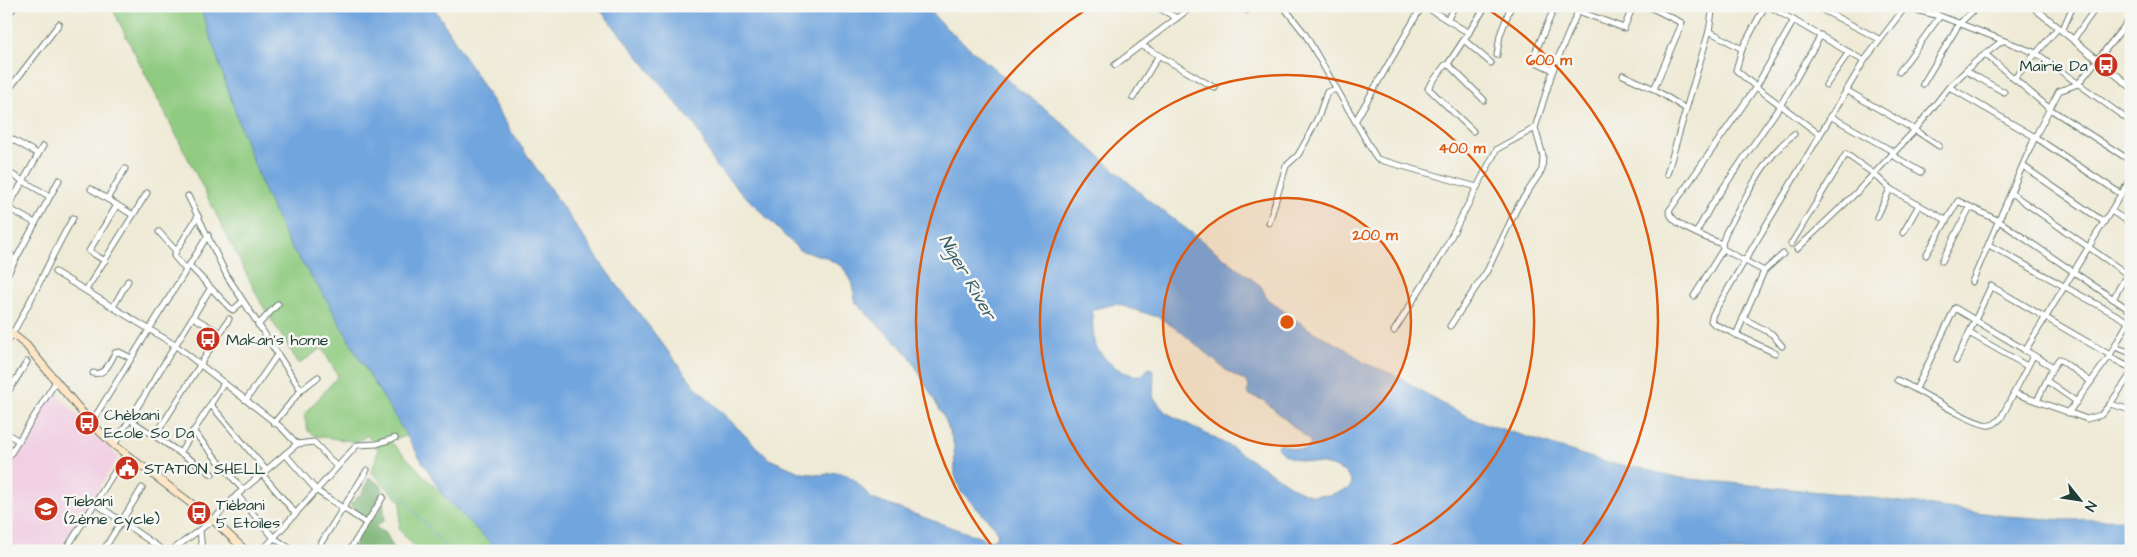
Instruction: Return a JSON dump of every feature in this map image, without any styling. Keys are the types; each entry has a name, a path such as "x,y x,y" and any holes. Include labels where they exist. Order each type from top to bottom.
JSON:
{"main road":[{"path":"10,331 26,345 55,383 114,445 213,520 246,551"}],"street":[{"path":"6,17 15,6"},
{"path":"1155,6 1177,18"},
{"path":"1115,64 1195,6"},
{"path":"1241,6 1247,10"},
{"path":"1283,6 1305,34 1377,159 1477,187"},
{"path":"1356,120 1423,6 1469,32"},
{"path":"1448,20 1455,6"},
{"path":"1473,131 1428,88 1445,65 1448,64 1486,6"},
{"path":"1497,55 1500,35 1511,6"},
{"path":"1553,70 1532,60 1555,6"},
{"path":"1450,326 1487,271 1518,206 1542,170 1543,156 1535,128 1553,70 1579,8 1624,28 1634,6"},
{"path":"1648,6 1682,23 1654,89"},
{"path":"1667,174 1709,31 1713,6"},
{"path":"1819,134 1780,106 1736,70 1742,49 1767,6 1864,61"},
{"path":"1816,6 1880,39"},
{"path":"1899,6 1938,16 2036,54 2131,122"},
{"path":"1899,72 1938,16 1938,6"},
{"path":"1923,84 1959,24 1977,6"},
{"path":"2014,79 2060,30 2073,6"},
{"path":"2073,40 2097,6"},
{"path":"2127,6 2131,9"},
{"path":"1775,354 1717,326 1711,321 1819,134 1864,61 1906,7"},
{"path":"2035,7 2060,30 2129,84"},
{"path":"1972,282 2035,137 2060,91 2078,84 2131,18"},
{"path":"1764,271 1696,233 1670,216 1669,211 1756,87 1794,20"},
{"path":"6,93 59,24"},
{"path":"1709,31 1742,49"},
{"path":"1696,233 1712,204 1780,106 1821,35"},
{"path":"1464,40 1491,63"},
{"path":"1796,249 1846,204 1915,130 1949,87 2002,41"},
{"path":"1141,45 1214,88"},
{"path":"1826,85 1849,52"},
{"path":"1985,54 2050,109 2131,161"},
{"path":"1133,98 1160,56"},
{"path":"1448,64 1484,100"},
{"path":"1966,71 2004,92"},
{"path":"1623,75 1654,89 1686,109"},
{"path":"1949,87 2035,137 2121,194"},
{"path":"1269,223 1286,166 1298,155 1306,141 1319,116 1327,92 1337,89"},
{"path":"1846,90 1939,146"},
{"path":"1830,116 1893,153 1921,172"},
{"path":"1394,331 1441,256 1497,149 1535,128"},
{"path":"1694,296 1723,247 1726,232 1766,162 1794,134"},
{"path":"8,137 38,154"},
{"path":"35,223 7,209 43,146"},
{"path":"1791,244 1843,156 1846,154 1874,174 1890,189 1946,220"},
{"path":"2023,166 2104,222"},
{"path":"106,199 125,169"},
{"path":"6,171 49,196"},
{"path":"2025,351 2131,178"},
{"path":"6,278 58,180"},
{"path":"91,189 133,215"},
{"path":"1877,217 1890,189"},
{"path":"86,290 147,193"},
{"path":"2011,193 2127,274"},
{"path":"188,196 227,276 301,390"},
{"path":"1926,255 1958,201 1999,221 2131,311"},
{"path":"105,261 89,251 117,205"},
{"path":"1903,233 1919,205"},
{"path":"1942,261 1970,207"},
{"path":"2111,211 2131,223"},
{"path":"198,216 174,256 233,310 243,301"},
{"path":"6,344 10,331 73,218"},
{"path":"159,232 176,251"},
{"path":"91,423 208,235"},
{"path":"6,245 14,261"},
{"path":"1988,245 2130,321 2110,356 2068,414"},
{"path":"1736,334 1764,271 1783,254"},
{"path":"2113,299 2131,266"},
{"path":"55,272 175,345 246,400 297,444"},
{"path":"113,306 128,281"},
{"path":"1956,361 1990,286 2131,368"},
{"path":"114,445 210,289"},
{"path":"258,325 278,304"},
{"path":"1916,389 1955,308 2053,367"},
{"path":"193,317 220,333"},
{"path":"155,436 229,318"},
{"path":"1743,318 1772,334 1782,346"},
{"path":"1969,333 2027,366"},
{"path":"2114,347 2131,353"},
{"path":"93,373 103,372 115,353 119,352 131,358"},
{"path":"246,400 277,355"},
{"path":"1897,380 1964,415 1988,425 2000,418 2032,356"},
{"path":"2037,401 2053,367 2059,359 2091,382"},
{"path":"6,395 27,362"},
{"path":"2014,393 2068,414 2087,419 2100,415 2131,374"},
{"path":"274,423 301,390 318,377"},
{"path":"2047,381 2077,402"},
{"path":"6,461 55,383"},
{"path":"180,453 224,383"},
{"path":"2110,404 2131,410"},
{"path":"210,405 266,470"},
{"path":"130,419 212,474"},
{"path":"194,432 243,490"},
{"path":"6,433 19,441"},
{"path":"262,551 357,445 377,444 395,438"},
{"path":"171,551 213,520 237,495 297,444 314,442 337,467"},
{"path":"285,454 317,491 366,523"},
{"path":"65,551 125,455"},
{"path":"316,551 367,470"},
{"path":"262,474 296,514"},
{"path":"103,551 142,488"},
{"path":"237,495 274,538 294,551"},
{"path":"349,551 383,497"},
{"path":"95,503 164,551"},
{"path":"200,530 202,551"}],"shaded area":[{"name":"Tiebani (2ème cycle)","path":"53,390 118,457 60,551 8,551 6,549 6,469"}],"green space":[{"path":"111,6 200,6 289,244 325,297 408,436 389,440 498,551 418,551 399,529 401,502 372,473 378,449 367,435 358,442 316,436 308,431 304,415 338,376 322,348 299,364 261,303"},
{"path":"369,477 382,486 385,520 375,527 386,533 395,551 352,550 364,520 350,504 362,493"}],"water":[{"name":"Niger River","path":"200,6 433,6 514,136 608,273 694,385 769,459 802,473 823,475 836,472 847,475 856,481 872,499 990,541 998,536 995,527 961,492 955,475 954,445 946,421 909,355 856,303 852,284 843,267 825,257 799,250 716,167 696,127 597,6 925,6 946,28 1017,88 1052,114 1147,199 1261,286 1267,299 1310,330 1348,350 1364,363 1395,375 1448,407 1480,422 1608,463 1642,468 1671,477 1850,495 2006,516 2065,520 2131,519 2131,551 498,551 444,497 359,358 325,297 289,244 265,193 242,132","holes":["1116,304 1158,317 1180,331 1227,371 1247,382 1249,387 1247,394 1263,400 1308,439 1311,444 1306,450 1294,449 1279,444 1277,447 1283,454 1339,469 1347,475 1352,484 1348,489 1329,495 1313,496 1299,491 1231,447 1165,412 1153,397 1154,373 1152,369 1149,368 1142,375 1128,374 1121,371 1108,362 1095,344 1093,309"]}],"waterway":[{"path":"383,474 448,551"}],"place":[{"name":"Mairie Da","path":"2106,65"},
{"name":"Makan's home","path":"208,339"},
{"name":"Chèbani Ecole So Da","path":"87,423"},
{"name":"STATION SHELL","path":"127,468"},
{"name":"Tiebani (2ème cycle)","path":"46,509"},
{"name":"Tièbani 5 Etoiles","path":"199,513"}]}
